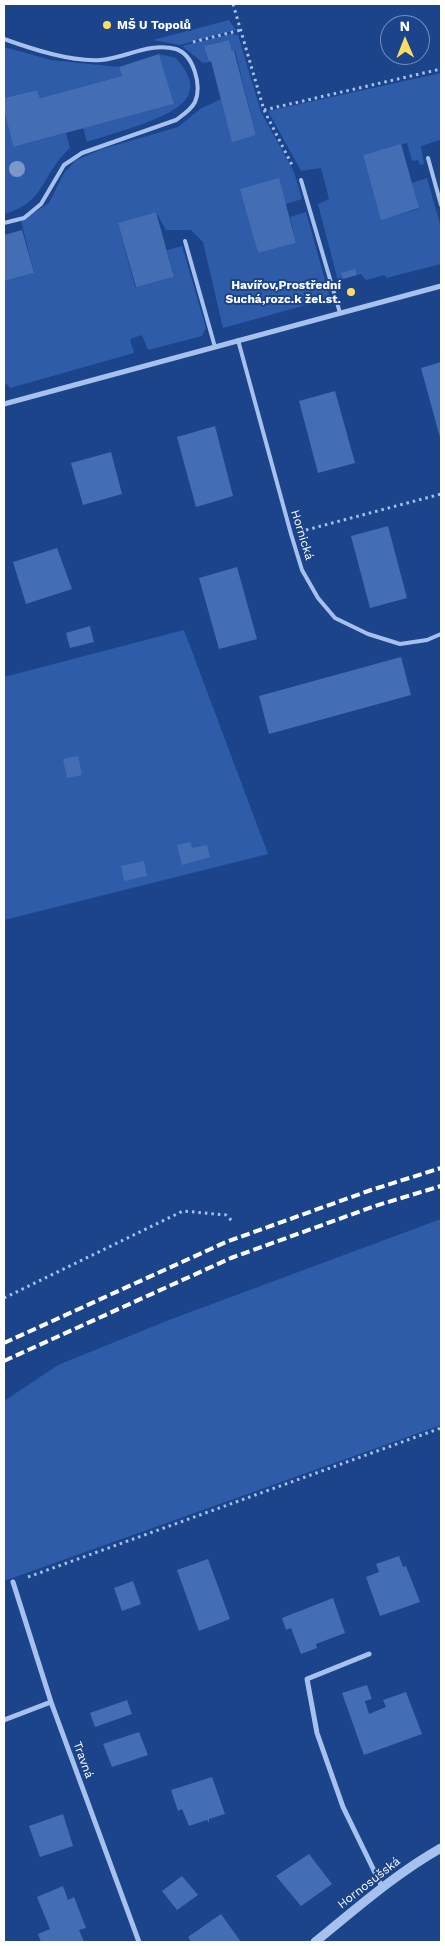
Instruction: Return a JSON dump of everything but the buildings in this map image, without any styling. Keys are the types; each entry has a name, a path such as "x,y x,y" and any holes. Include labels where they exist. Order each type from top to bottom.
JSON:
{"street":[{"path":"4,404 441,286"},
{"name":"Travná","path":"13,1582 51,1702 139,1942"},
{"path":"369,1654 307,1679 318,1732 343,1807 382,1887"},
{"path":"4,1720 51,1702"},
{"name":"Hornosušská","path":"315,1942 382,1887 413,1864 441,1848"}],"lane":[{"path":"4,40 46,54 100,60 152,47 178,50 196,73 195,102 187,112 176,120 82,153 64,165 40,204 24,218 4,223"},
{"path":"428,158 441,205"},
{"path":"301,180 340,313"},
{"path":"185,241 215,347"},
{"name":"Hornická","path":"238,340 302,570 318,598 335,618 368,634 400,644 428,640 441,634"}],"path":[{"path":"233,4 264,110 301,180"},
{"path":"178,50 183,44 241,30"},
{"path":"264,110 441,68"},
{"path":"291,534 441,494"},
{"path":"4,1298 183,1210 226,1215 233,1222"},
{"path":"13,1582 441,1428"}],"shaded area":[{"path":"229,20 236,30 180,45 153,40"},
{"path":"231,34 238,35 261,112 294,172 302,199 286,204 241,189 258,253 296,243 290,217 306,212 329,294 328,299 223,328 203,242 191,230 166,230 156,212 118,223 135,287 174,277 167,250 182,246 206,328 202,336 148,350 142,335 130,339 134,353 10,388 7,384 4,385 4,281 34,273 21,221 49,203 64,173 76,160 102,149 178,127 200,109 221,99 232,141 256,135 235,51 232,51 229,40 204,46 209,62 203,63 182,46"},
{"path":"4,47 51,60 119,67 122,76 40,98 37,90 4,98"},
{"path":"159,54 176,58 183,67 190,81 188,96 171,112 126,130 87,142 83,128 174,104"},
{"path":"441,73 441,142 440,140 421,146 424,164 420,165 418,160 412,161 407,143 363,155 381,219 419,209 412,183 427,178 441,228 441,264 386,278 385,275 366,280 361,274 357,275 355,270 342,273 343,279 338,281 318,204 329,199 321,168 301,171 268,111"},
{"path":"4,109 13,147 66,133 70,148 53,168 36,195 28,203 4,214"},
{"path":"184,630 268,854 4,920 4,677"},
{"path":"441,1219 441,1425 4,1581 4,1401 58,1365 169,1320"}],"railway":[{"path":"4,1343 226,1242 371,1190 441,1168"},
{"path":"4,1361 231,1258 375,1206 441,1186"}],"place":[{"name":"MŠ U Topolů","path":"107,25"},
{"name":"Havířov,Prostřední Suchá,rozc.k žel.st.","path":"351,292"}]}
